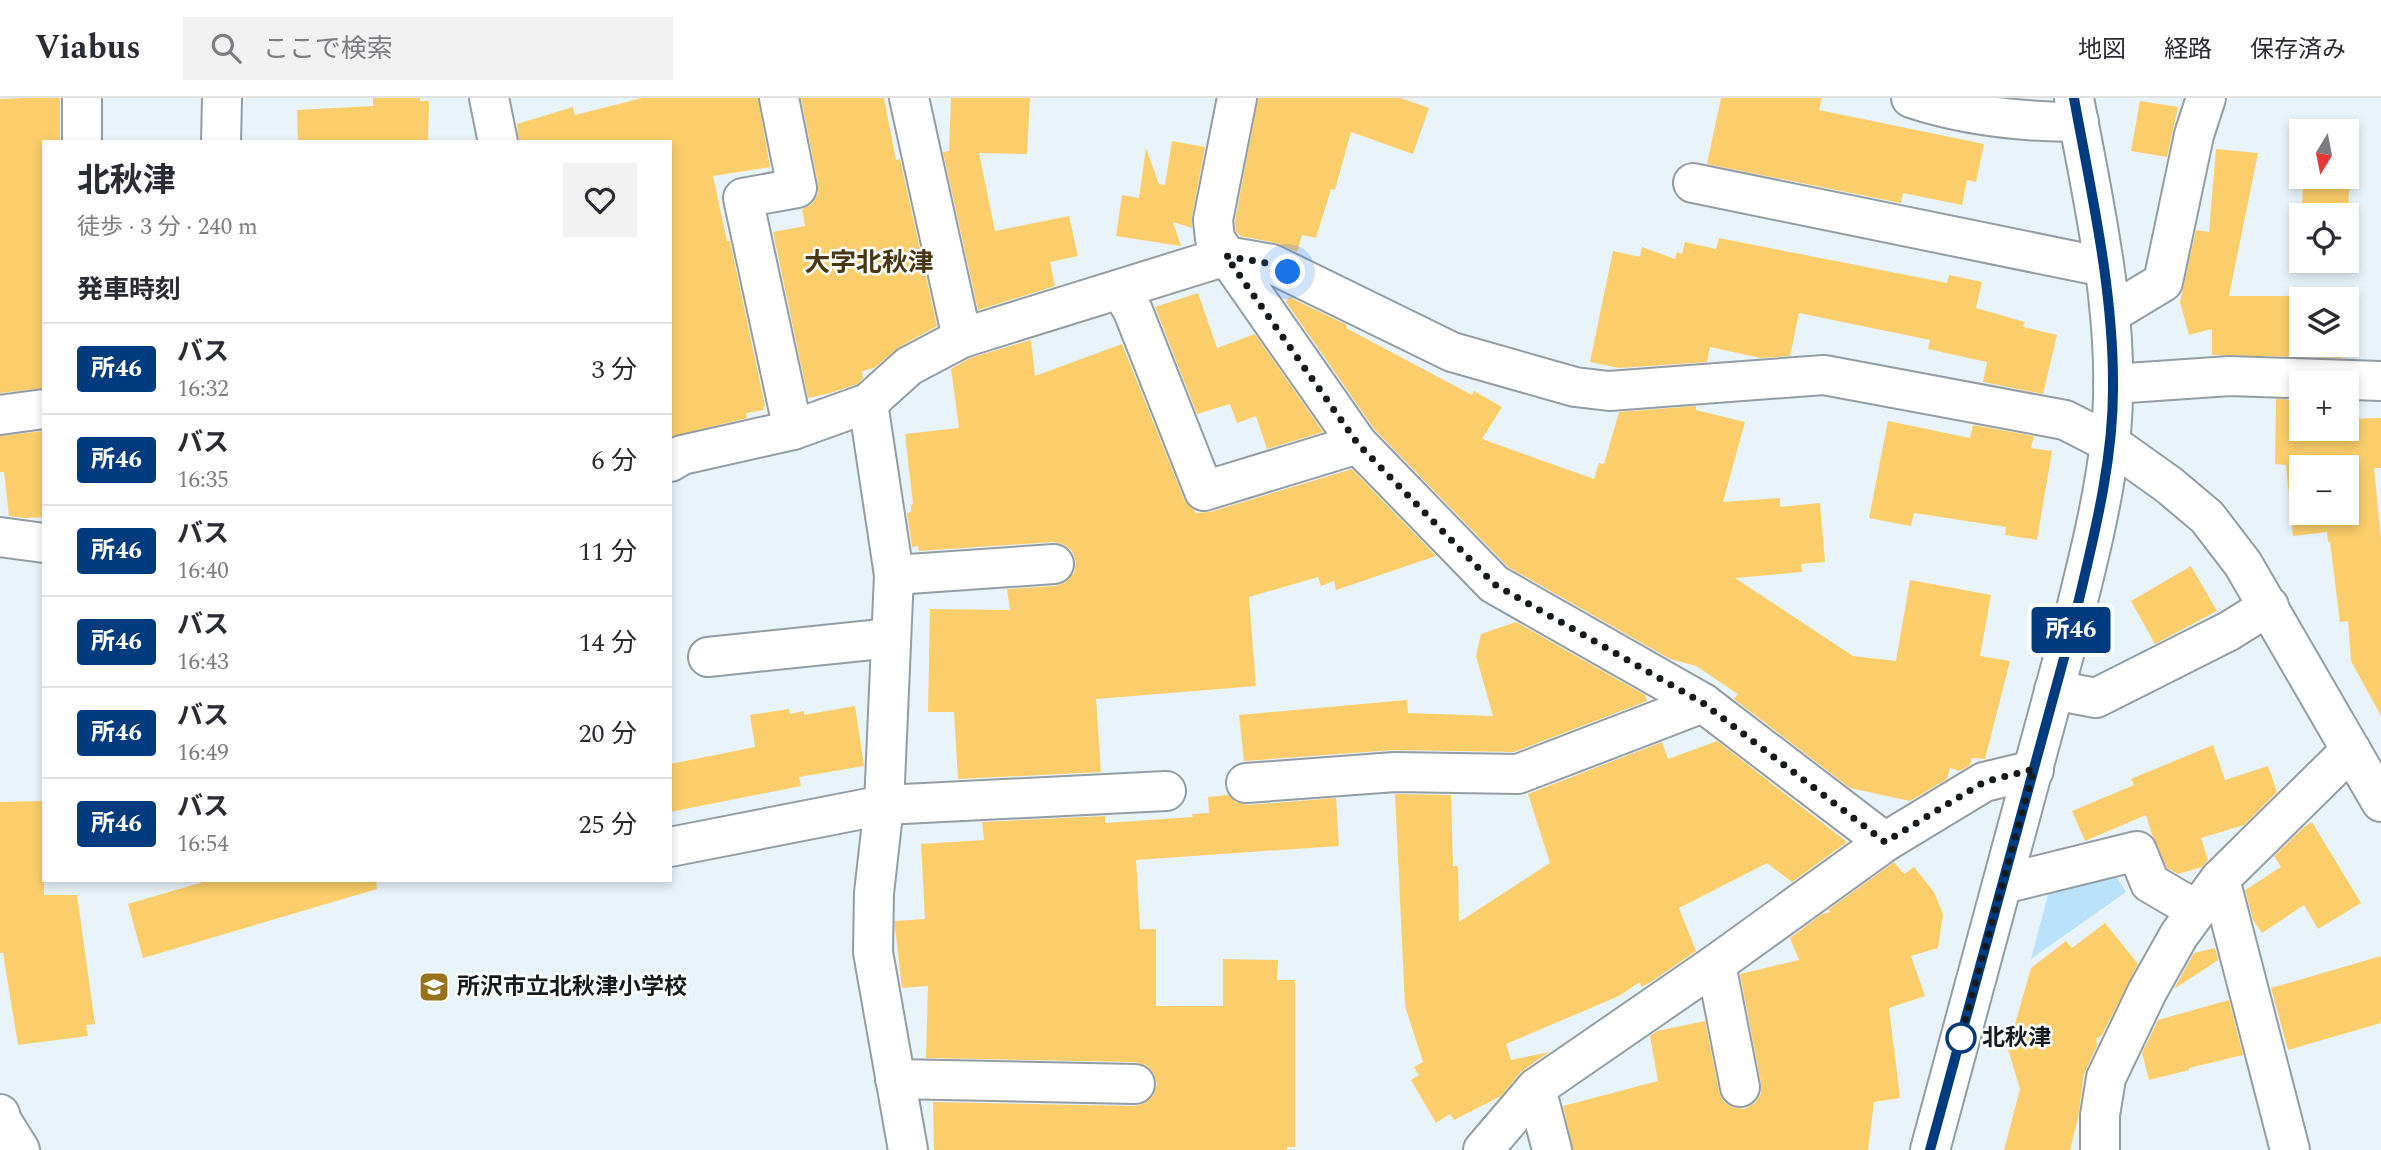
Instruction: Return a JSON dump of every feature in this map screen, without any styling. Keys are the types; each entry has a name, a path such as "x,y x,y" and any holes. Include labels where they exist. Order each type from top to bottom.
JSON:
{"street":[{"path":"82,98 82,140"},
{"path":"221,140 222,98"},
{"path":"489,98 498,140"},
{"path":"779,98 797,188 743,198 793,430"},
{"path":"909,98 962,338"},
{"path":"1237,98 1213,220 1215,239 1358,444 1494,584 1703,703 1885,842"},
{"path":"1911,98 1949,110 2034,122 2077,110 2104,267 2110,314 2113,384 2110,443 2089,556 1930,1150"},
{"path":"2110,314 2163,282 2194,135 2206,98"},
{"path":"1693,183 2104,267"},
{"path":"672,460 682,455 793,430 868,403 909,366 962,338 1226,256 1272,264 1452,352 1574,387 1609,391 1824,375 2065,421 2110,443 2169,485 2207,517 2243,564 2269,606 2381,802"},
{"path":"1121,290 1133,311 1203,491 1358,444"},
{"path":"2113,384 2230,376 2381,381"},
{"path":"868,403 894,575 884,805 874,893 873,953 908,1150"},
{"path":"0,415 42,409"},
{"path":"0,537 42,543"},
{"path":"894,575 1054,564"},
{"path":"2054,690 2096,698 2229,631 2269,606"},
{"path":"708,657 891,638"},
{"path":"1246,783 1395,772 1518,774 1703,703"},
{"path":"2100,1150 2100,1115 2106,1078 2147,992 2179,935 2220,879 2351,750"},
{"path":"1483,1150 1536,1088 1716,964 1885,842 1984,782 2034,769"},
{"path":"672,847 884,805 1166,791"},
{"path":"2003,884 2137,851 2150,883 2196,910"},
{"path":"2220,879 2290,1150"},
{"path":"1716,964 1740,1087"},
{"path":"895,1079 1135,1084"},
{"path":"1536,1088 1552,1150"},
{"path":"0,1114 20,1150"}],"shaded area":[{"path":"2112,870 2126,892 2031,959 2050,887"}],"building":[{"path":"60,98 60,140 42,140 42,388 0,393 0,99"},
{"path":"373,98 420,98 420,101 429,101 428,140 298,140 297,110 373,106"},
{"path":"642,98 758,98 770,167 713,176 727,241 730,241 764,410 746,413 747,418 672,437 672,140 519,140 517,124 573,107 575,115"},
{"path":"801,98 884,98 896,160 900,159 937,326 899,347 874,368 862,371 863,378 857,384 808,398 773,232 805,226 802,209 812,204 818,194"},
{"path":"951,98 1030,98 1027,154 979,153 995,231 1069,216 1078,256 1050,262 1055,286 978,310 943,152 949,151"},
{"path":"1258,98 1401,98 1429,108 1413,154 1351,132 1335,190 1331,189 1316,238 1302,235 1297,252 1276,243 1240,236 1236,231 1235,221"},
{"path":"1721,98 1822,98 1819,110 1984,144 1976,182 1967,180 1962,205 1903,193 1901,203 1707,164"},
{"path":"2140,101 2178,107 2167,157 2131,151"},
{"path":"1172,141 1205,147 1192,228 1173,222 1181,246 1116,236 1122,195 1139,198 1146,148 1159,184 1165,185"},
{"path":"2216,149 2258,153 2229,296 2289,296 2289,357 2212,355 2212,329 2189,335 2180,302 2196,230 2209,232"},
{"path":"2303,189 2349,189 2348,203 2302,203"},
{"path":"1719,238 1947,283 1949,275 1982,282 1976,308 2025,322 2023,327 2057,335 2043,394 1983,382 1987,362 1928,349 1930,340 1799,313 1790,356 1761,358 1710,347 1707,362 1619,368 1590,362 1613,251 1640,257 1642,247 1675,259 1677,252 1682,254 1685,242 1716,249"},
{"path":"1198,293 1217,348 1255,334 1323,432 1267,449 1256,416 1237,423 1230,404 1197,414 1155,307"},
{"path":"1289,297 1347,325 1346,328 1472,395 1474,391 1502,407 1482,439 1594,479 1599,463 1604,464 1619,412 1696,406 1696,410 1745,422 1723,502 1780,498 1780,507 1820,503 1825,562 1801,564 1802,572 1735,578 1853,656 1896,661 1910,580 1991,595 1980,656 2010,661 1985,759 1972,758 1970,765 1960,771 1950,768 1947,779 1910,801 1850,788 1734,699 1738,694 1696,666 1670,659 1508,567 1375,430 1286,302"},
{"path":"1031,340 1035,376 1122,344 1184,499 1196,513 1210,512 1352,469 1436,556 1336,590 1334,581 1321,586 1318,577 1249,597 1256,686 1096,699 1101,772 958,779 954,712 928,712 930,609 1010,610 1007,589 1055,586 1066,582 1074,573 1076,562 1072,551 1063,544 1053,542 919,551 918,546 912,547 907,513 911,512 913,504 905,434 959,428 951,369 970,358"},
{"path":"2276,399 2289,400 2289,441 2359,441 2359,419 2381,418 2381,468 2374,468 2381,539 2381,716 2351,661 2348,621 2340,622 2327,532 2293,536 2292,525 2359,525 2359,455 2289,455 2289,495 2286,465 2275,464"},
{"path":"1888,421 1970,438 1973,425 2034,436 2031,448 2052,451 2037,540 2005,535 2006,527 1914,513 1911,526 1869,518"},
{"path":"42,431 42,517 9,516 4,472 0,472 0,436"},
{"path":"2191,566 2217,611 2155,644 2131,601"},
{"path":"1516,622 1645,695 1647,701 1514,752 1394,750 1244,761 1239,715 1407,700 1408,713 1493,716 1476,656 1481,634"},
{"path":"855,706 864,766 799,777 801,786 672,812 672,764 755,747 750,715 789,709 790,714 804,711 804,715"},
{"path":"1717,741 1847,842 1792,882 1767,863 1679,908 1696,951 1641,987 1640,982 1619,996 1506,1044 1511,1060 1549,1052 1521,1072 1501,1096 1454,1120 1450,1114 1436,1123 1411,1080 1419,1075 1414,1067 1423,1062 1405,1006 1395,794 1451,795 1453,866 1458,866 1459,922 1550,863 1528,794 1662,742 1668,759"},
{"path":"2213,745 2225,780 2268,766 2277,792 2244,825 2201,838 2208,860 2202,867 2178,874 2167,868 2146,815 2085,841 2072,811 2134,785 2131,779"},
{"path":"1228,795 1236,802 1248,805 1336,798 1339,846 1136,860 1140,929 1156,929 1156,1006 1223,1006 1223,959 1278,960 1277,980 1295,980 1295,1147 1287,1147 1287,1150 934,1150 933,1102 1135,1106 1145,1103 1153,1096 1157,1084 1154,1074 1147,1066 1135,1062 926,1058 928,986 902,988 895,927 895,921 925,919 921,844 984,840 982,822 1105,816 1105,823 1193,817 1192,814 1209,813 1208,797"},
{"path":"42,801 44,895 77,895 95,1024 86,1025 88,1036 18,1045 3,953 0,953 0,802"},
{"path":"2312,822 2361,903 2318,929 2304,905 2262,933 2253,920 2245,890 2281,867 2274,856"},
{"path":"1894,862 1904,874 1914,867 1934,892 1943,914 1938,948 1911,956 1925,996 1889,1008 1900,1098 1874,1102 1868,1150 1573,1150 1563,1106 1658,1081 1650,1036 1657,1031 1705,1021 1723,1101 1732,1107 1744,1109 1755,1103 1761,1093 1761,1083 1740,974 1799,960 1790,938 1822,914 1830,912 1828,910"},
{"path":"203,882 376,882 377,889 143,958 128,904"},
{"path":"2105,923 2138,964 2102,1035 2096,1039 2097,1046 2084,1074 2070,1150 2004,1150 2020,1089 2008,1049 2031,968 2066,941 2072,948"},
{"path":"2215,948 2218,960 2174,989 2194,953"},
{"path":"2381,956 2381,1023 2288,1050 2271,988"},
{"path":"2229,1000 2243,1055 2149,1080 2142,1053 2158,1020"}],"bus line":[{"name":"所46","path":"1930,1150 2073,625 2110,443 2113,384 2110,314 2100,241 2074,98"}],"place":[{"name":"所沢市立北秋津小学校","path":"434,987"},
{"name":"北秋津","path":"1961,1038"}],"district":[{"name":"大字北秋津","path":"869,263"}],"route":[{"path":"1288,272 1272,264 1226,256 1358,444 1494,584 1703,703 1885,842 1984,782 2034,769 1959,1043 1961,1038"}]}
